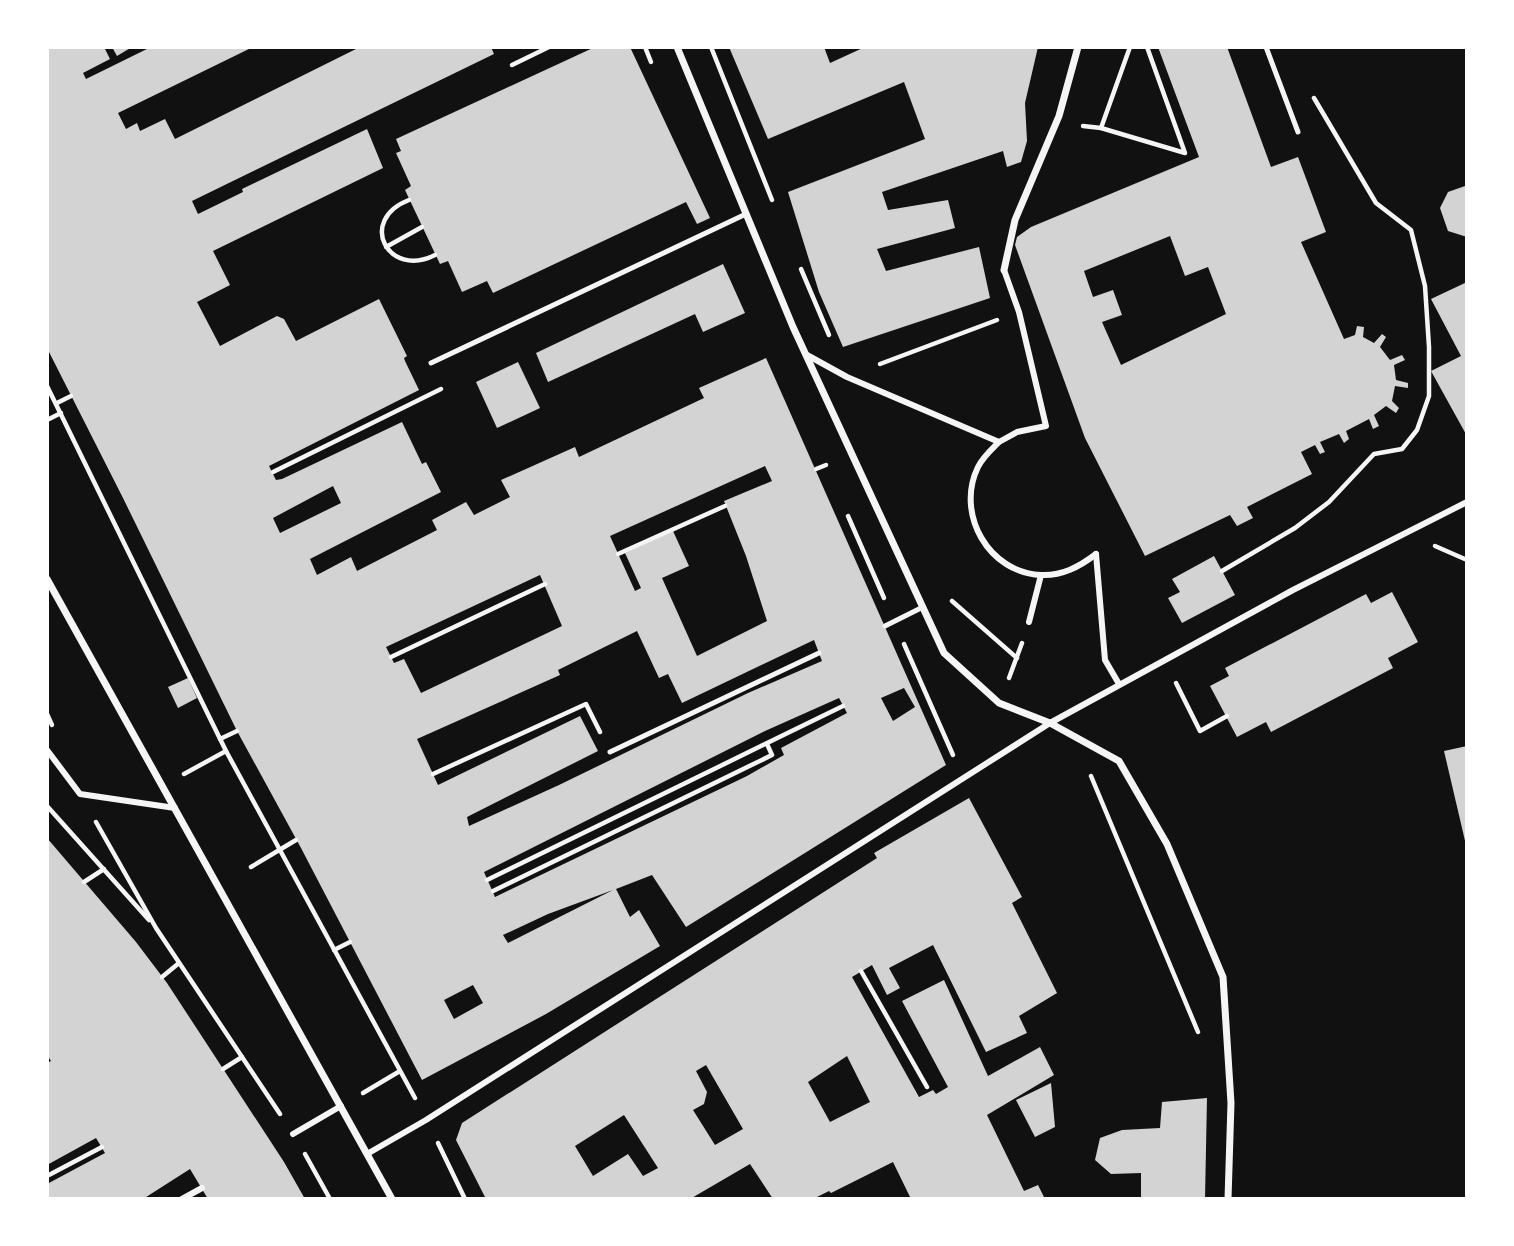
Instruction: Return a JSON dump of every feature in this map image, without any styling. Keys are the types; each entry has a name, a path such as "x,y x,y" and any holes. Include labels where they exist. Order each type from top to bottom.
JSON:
{"street":[{"path":"677,47 793,327 944,653 999,704 1050,723 1119,761 1167,844 1223,977 1231,1103 1228,1199"},
{"path":"1078,47 1059,116 1015,220 1004,270 1019,312 1046,426 1017,432 999,442 984,457 973,481 971,505 975,527 986,545 996,557 1011,567 1041,575 1069,571 1096,554 1105,660 1119,684"},
{"path":"807,355 847,377 999,442"},
{"path":"368,1154 426,1120 1050,723 1293,590 1467,502"},
{"path":"1029,622 1041,575"},
{"path":"47,579 392,1199"},
{"path":"47,750 80,794 175,807"},
{"path":"293,1134 341,1106"},
{"path":"182,1199 202,1188"}],"lane":[{"path":"1266,47 1298,132"},
{"path":"431,363 746,214"},
{"path":"885,626 923,607"},
{"path":"610,751 819,653"}],"path":[{"path":"512,65 549,47"},
{"path":"711,47 775,209"},
{"path":"1101,128 1130,47"},
{"path":"1083,126 1101,128 1185,153 1147,47"},
{"path":"1222,571 1294,528 1329,502 1374,454 1402,449 1417,430 1429,396 1425,286 1411,230 1376,203 1321,107 1305,86 1278,79"},
{"path":"410,200 393,209 385,218 382,234 386,247 398,258 408,261 427,259 435,255"},
{"path":"386,247 422,227"},
{"path":"796,257 847,377"},
{"path":"918,350 1019,312"},
{"path":"272,472 443,388 431,363"},
{"path":"47,386 220,739 400,1071 465,1199"},
{"path":"57,403 71,396"},
{"path":"47,420 61,413"},
{"path":"816,470 826,465"},
{"path":"618,554 725,506"},
{"path":"391,657 545,584"},
{"path":"947,590 953,603 1017,657"},
{"path":"1164,660 1200,731 1227,716"},
{"path":"433,775 586,704 610,751"},
{"path":"487,880 843,706"},
{"path":"220,739 237,732"},
{"path":"493,891 772,755 766,744"},
{"path":"1088,769 1199,1034"},
{"path":"80,794 156,928 293,1134 330,1199"},
{"path":"47,806 156,928"},
{"path":"251,867 296,840"},
{"path":"84,882 104,869"},
{"path":"334,950 349,942"},
{"path":"162,977 180,963"},
{"path":"861,971 927,1087"},
{"path":"223,1069 242,1057"},
{"path":"341,1106 400,1071"},
{"path":"47,1176 102,1147"}],"building":[{"path":"47,47 104,47 110,59 83,73 86,79 151,47 253,47 118,113 126,129 137,123 140,131 165,119 175,139 360,47 491,47 494,54 192,201 198,214 243,192 242,189 367,129 383,168 213,251 230,285 197,302 220,346 277,316 284,319 296,341 379,299 407,356 405,361 419,390 269,466 276,480 282,479 402,422 422,464 426,462 441,492 310,559 317,575 351,557 357,571 437,530 432,520 466,502 474,515 510,497 501,480 575,447 579,457 704,398 699,388 766,358 946,765 686,927 652,875 616,889 630,917 639,910 660,946 546,1014 422,1080 237,731 47,348","holes":["765,466 772,481 724,501 746,556 767,621 697,656 662,578 689,566 673,531 625,553 641,588 635,591 610,536","333,486 341,503 280,533 273,518","540,575 562,626 421,693 404,659 394,663 386,647","637,631 659,678 668,674 682,703 814,640 822,661 748,693 469,826 467,817 598,751 580,716 438,785 417,739 560,675 558,670","904,688 915,707 893,721 881,698","839,698 847,713 781,748 784,755 747,776 495,897 484,872 765,731","613,890 508,943 503,935 548,914","473,985 483,1003 454,1019 444,1000"]},
{"path":"112,47 132,47 117,56"},
{"path":"595,47 630,47 710,218 697,224 686,202 493,293 487,281 462,292 448,261 440,264 405,190 411,186 396,153 401,151 396,139"},
{"path":"729,47 824,47 830,63 865,47 1038,47 1025,103 1027,141 1021,162 1007,167 1003,151 882,192 888,210 948,200 955,228 877,249 886,271 979,247 990,298 843,347 819,292 788,192 925,139 904,82 768,139"},
{"path":"1158,47 1227,47 1271,167 1298,157 1326,232 1301,242 1344,339 1355,335 1357,326 1364,327 1363,337 1374,343 1382,334 1386,337 1380,347 1390,360 1402,355 1405,360 1394,365 1396,380 1408,383 1408,388 1395,386 1392,401 1399,408 1396,413 1386,406 1374,415 1379,426 1373,429 1369,419 1346,431 1349,439 1344,443 1339,434 1320,442 1325,452 1320,454 1315,445 1301,452 1312,474 1247,507 1253,518 1237,526 1230,515 1145,556 1085,438 1015,245 1017,237 1031,227 1199,157","holes":["1170,236 1185,276 1208,267 1226,314 1121,365 1102,322 1122,315 1113,290 1093,297 1084,271"]},
{"path":"1465,186 1467,237 1448,231 1440,208 1448,192"},
{"path":"723,264 745,313 703,332 695,314 548,382 536,353"},
{"path":"1467,282 1467,436 1431,371 1461,356 1431,299"},
{"path":"518,362 540,408 497,428 476,382"},
{"path":"1214,556 1235,595 1182,623 1168,598 1180,592 1172,579"},
{"path":"1392,592 1418,642 1388,658 1393,668 1271,732 1266,722 1237,737 1210,686 1229,676 1225,668 1366,594 1371,603"},
{"path":"188,678 197,698 178,708 168,687"},
{"path":"1467,746 1467,845 1466,845 1444,751"},
{"path":"969,798 1022,897 1012,903 1057,993 1019,1016 1027,1033 986,1052 933,945 889,968 900,988 887,995 872,965 852,977 919,1097 933,1090 936,1094 948,1087 902,1001 944,980 988,1076 1040,1047 1054,1075 987,1115 1024,1191 1038,1185 1045,1199 911,1199 893,1162 831,1193 829,1191 813,1199 773,1199 750,1164 690,1199 486,1199 456,1140 462,1123 877,858 874,853","holes":["847,1056 870,1102 830,1122 808,1082","706,1065 743,1129 715,1145 693,1110 704,1104 707,1092 696,1071","624,1115 658,1168 643,1176 628,1154 593,1176 575,1146"]},
{"path":"47,838 136,942 167,983 284,1162 305,1199 208,1199 190,1169 143,1199 47,1199 47,1184 105,1153 96,1138 47,1165 47,1063 51,1061 47,1055"},
{"path":"1051,1083 1055,1127 1035,1137 1016,1100"},
{"path":"1207,1098 1205,1199 1141,1199 1141,1173 1111,1174 1095,1160 1100,1138 1122,1130 1160,1128 1162,1102"}]}
